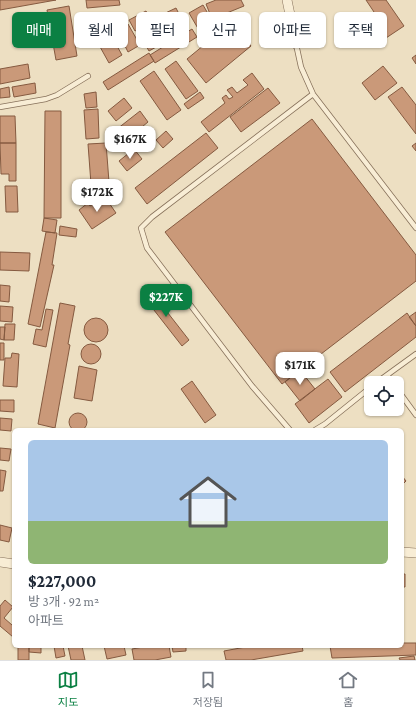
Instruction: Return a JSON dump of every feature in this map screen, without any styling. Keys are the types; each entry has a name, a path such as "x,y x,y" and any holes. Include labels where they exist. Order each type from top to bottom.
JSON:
{"street":[{"path":"288,0 290,12"},
{"path":"404,552 416,553"},
{"path":"0,562 12,564"}],"lane":[{"path":"297,48 301,67 313,94 416,228"},
{"path":"0,107 52,97 88,76"},
{"path":"288,428 252,386 147,248 141,228 152,217 313,94"},
{"path":"387,375 416,354"},
{"path":"318,428 325,424 364,393"},
{"path":"404,399 416,415"}],"building":[{"path":"0,0 56,0 0,10"},
{"path":"86,0 119,0 120,5 87,8"},
{"path":"216,0 241,0 244,6 229,12 209,12 206,4"},
{"path":"366,0 386,0 404,26 387,37 387,12 374,12"},
{"path":"203,5 207,12 197,12 197,27 189,13"},
{"path":"69,6 74,37 74,48 76,48 77,56 56,60 54,48 66,48 66,12 47,12 47,10"},
{"path":"176,8 178,12 168,12"},
{"path":"136,16 136,30 135,31 129,20"},
{"path":"128,24 136,38 136,47 128,52 126,48 128,48"},
{"path":"192,29 197,37 189,42 189,31"},
{"path":"101,48 118,48 122,55 109,63"},
{"path":"147,48 154,48 149,51"},
{"path":"161,48 179,48 155,63 150,55"},
{"path":"200,48 249,48 206,83 187,59"},
{"path":"149,53 154,61 108,90 103,82"},
{"path":"416,55 416,64 412,58"},
{"path":"176,61 198,91 186,99 165,69"},
{"path":"28,64 30,78 0,84 0,69"},
{"path":"383,66 397,83 375,100 362,83"},
{"path":"154,71 181,110 167,120 140,81"},
{"path":"252,73 264,89 209,132 201,122 225,103 222,98 226,95 229,99 233,97 227,90 232,87 237,93 248,85 243,80"},
{"path":"35,83 36,93 14,97 12,87"},
{"path":"9,87 10,97 0,98 0,89"},
{"path":"402,87 416,105 416,134 388,97"},
{"path":"268,88 280,103 241,132 230,117"},
{"path":"96,92 97,107 86,108 84,94"},
{"path":"200,92 204,98 188,109 184,104"},
{"path":"124,98 132,108 116,121 108,111"},
{"path":"98,109 99,138 86,139 84,110"},
{"path":"45,111 61,111 61,218 44,218"},
{"path":"140,111 148,122 126,140 117,129"},
{"path":"0,116 15,116 16,143 0,143"},
{"path":"312,119 416,255 416,281 282,384 165,232"},
{"path":"166,131 173,139 163,148 156,140"},
{"path":"206,133 218,148 147,204 135,188"},
{"path":"0,143 16,143 16,181 9,181 9,174 1,174"},
{"path":"106,143 109,182 91,184 88,144"},
{"path":"416,143 416,151 412,146"},
{"path":"134,149 142,159 127,171 119,161"},
{"path":"5,186 17,186 18,212 6,212"},
{"path":"102,189 103,198 76,202 75,193"},
{"path":"107,200 116,213 92,229 79,210 88,203 90,206 96,202 99,206"},
{"path":"44,218 57,220 55,233 42,231"},
{"path":"60,226 77,229 76,237 59,235"},
{"path":"46,232 57,233 52,265 54,265 40,327 28,324"},
{"path":"0,252 30,253 29,271 0,270"},
{"path":"0,285 10,286 9,302 0,301"},
{"path":"150,290 189,340 182,346 143,296"},
{"path":"60,303 75,306 68,344 70,345 55,428 38,424"},
{"path":"0,306 13,307 12,322 0,321"},
{"path":"46,309 53,310 46,347 33,344 36,329 42,330"},
{"path":"416,312 416,326 409,317"},
{"path":"407,313 416,326 416,337 345,392 330,372"},
{"path":"96,318 101,319 107,325 107,335 101,341 96,342 91,341 85,335 84,330 85,325 91,319"},
{"path":"5,324 15,324 14,340 4,340"},
{"path":"0,327 5,327 4,340 0,339"},
{"path":"0,343 4,343 4,360 0,360"},
{"path":"91,344 98,347 101,354 98,361 91,364 84,361 81,354 84,347"},
{"path":"12,353 19,354 17,387 3,386 5,358 11,358"},
{"path":"79,366 97,370 92,401 74,398"},
{"path":"300,370 315,389 300,401 285,382"},
{"path":"328,379 342,397 309,423 295,404"},
{"path":"192,381 216,415 205,423 181,389"},
{"path":"0,400 14,400 14,412 0,411"},
{"path":"78,413 86,419 87,422 84,428 72,428 69,422 72,416"},
{"path":"0,418 12,419 11,431 0,430"},
{"path":"0,448 11,449 9,461 0,460"},
{"path":"0,470 6,471 3,491 0,491"},
{"path":"0,525 12,528 9,542 0,540"},
{"path":"404,574 405,574 404,587"},
{"path":"5,600 12,606 4,618 12,625 12,636 0,626 0,606"},
{"path":"404,643 416,643 416,655 332,658 330,648 404,648"},
{"path":"18,648 29,648 29,660 18,660"},
{"path":"29,648 41,648 41,653 29,652"},
{"path":"54,648 63,648 65,656 56,658"},
{"path":"68,648 82,648 85,660 71,660"},
{"path":"104,648 124,648 126,655 107,659"},
{"path":"169,648 171,657 155,660 134,660 132,649"},
{"path":"172,648 186,648 186,651 173,652"},
{"path":"240,648 302,648 303,651 251,660 226,660 224,651"},
{"path":"414,656 415,660 400,660 399,658"}]}
